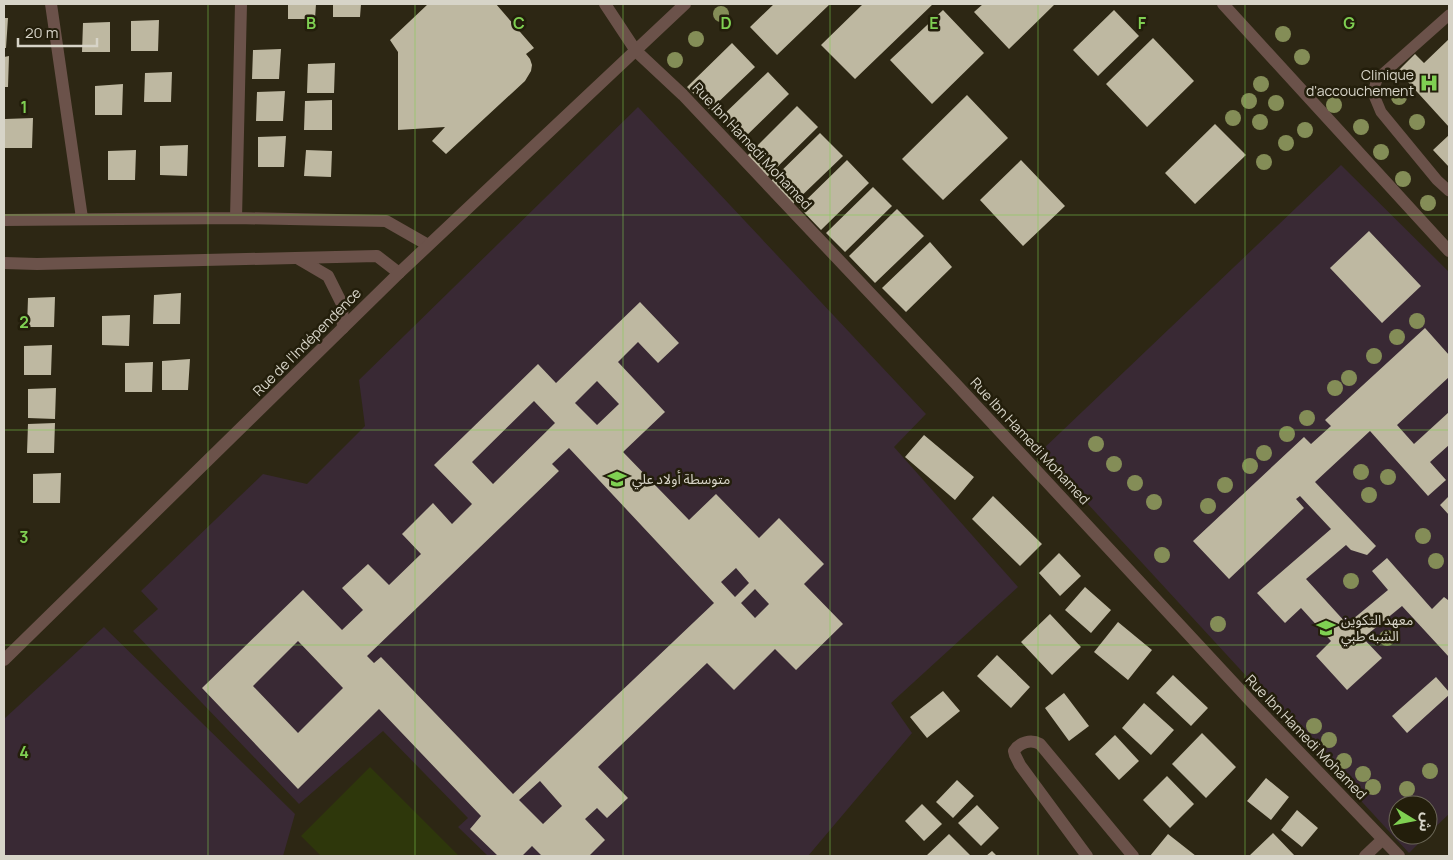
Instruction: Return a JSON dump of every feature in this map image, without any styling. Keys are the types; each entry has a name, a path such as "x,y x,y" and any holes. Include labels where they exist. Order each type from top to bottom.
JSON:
{"street":[{"path":"51,4 82,218"},
{"path":"236,218 241,4"},
{"name":"Rue Ibn Hamedi Mohamed","path":"605,4 636,51 710,123 956,383 1255,706 1398,856"},
{"name":"Rue de l'Indépendence","path":"4,660 428,245 685,4"},
{"path":"1223,4 1449,251"},
{"path":"4,220 236,218 386,221 428,245"},
{"path":"4,263 37,264 377,256 399,273"},
{"path":"299,259 328,276 342,304 343,328"},
{"path":"1087,856 1020,765 1014,751 1021,744 1030,742 1040,744 1133,856"},
{"path":"1365,856 1383,839"}],"lane":[{"path":"1449,15 1377,80 1373,93 1381,112 1437,180 1449,191"}],"shaded area":[{"name":"متوسطة أولاد علي","path":"638,107 926,414 894,447 1018,587 891,703 912,733 808,856 488,856 458,827 468,818 383,731 299,804 133,631 158,609 141,591 263,474 307,484 365,426 359,380"},
{"name":"معهد التكوين الشبه طبي","path":"1341,165 1449,272 1449,814 1438,824 1438,795 1388,795 1388,830 1040,452"},
{"path":"104,627 295,814 283,856 4,856 4,719"},
{"name":"معهد التكوين الشبه طبي","path":"1402,845 1417,845 1409,853"}],"green space":[{"path":"370,767 459,856 321,856 301,836"}],"building":[{"path":"288,4 316,4 315,19 288,19"},
{"path":"333,4 361,4 360,17 333,17"},
{"path":"428,4 496,4 534,48 526,54 532,65 525,81 446,154 432,141 445,127 398,130 398,52 390,40"},
{"path":"774,4 830,4 777,55 750,27"},
{"path":"863,4 933,4 855,79 821,45"},
{"path":"983,4 1055,4 1009,49 974,12"},
{"path":"943,10 984,53 932,104 890,60"},
{"path":"1114,10 1139,36 1098,76 1073,50"},
{"path":"4,18 8,18 6,48 4,48"},
{"path":"159,20 158,51 131,51 131,21"},
{"path":"110,22 110,52 82,52 83,23"},
{"path":"1153,38 1194,81 1147,127 1106,84"},
{"name":"Clinique d'accouchement","path":"1449,39 1449,127 1398,71 1415,54 1424,63"},
{"path":"732,43 755,67 710,110 687,87"},
{"path":"281,49 279,79 252,79 253,50"},
{"path":"9,56 8,87 4,87 4,57"},
{"path":"335,63 334,93 307,93 308,64"},
{"path":"172,72 171,102 144,102 145,73"},
{"path":"768,72 789,94 742,140 720,118"},
{"path":"123,84 122,115 95,115 95,86"},
{"path":"285,91 283,121 256,121 257,92"},
{"path":"967,95 1008,138 943,200 902,159"},
{"path":"332,100 332,130 304,130 305,101"},
{"path":"797,106 818,127 767,177 747,156"},
{"path":"33,118 32,148 5,148 5,119"},
{"path":"1215,124 1246,155 1195,204 1165,173"},
{"path":"820,133 843,156 793,204 771,181"},
{"path":"1449,135 1449,167 1433,150"},
{"path":"286,136 284,167 258,167 258,137"},
{"path":"188,145 187,176 160,175 160,146"},
{"path":"136,150 135,180 108,180 108,151"},
{"path":"306,150 332,151 331,177 304,176"},
{"path":"847,160 869,183 821,230 799,207"},
{"path":"1021,160 1065,206 1023,246 980,200"},
{"path":"873,187 892,206 845,252 826,233"},
{"path":"897,209 924,236 875,283 849,256"},
{"path":"1369,231 1421,286 1382,323 1330,268"},
{"path":"930,242 952,267 906,312 882,288"},
{"path":"181,293 180,324 153,324 154,295"},
{"path":"55,297 54,327 27,327 28,298"},
{"path":"640,302 679,343 658,363 638,342 618,362 665,412 623,452 689,520 716,494 759,538 779,518 824,564 804,584 843,624 796,670 775,649 734,690 707,663 598,767 628,798 607,818 597,808 585,819 605,840 589,856 542,856 532,846 522,856 498,856 470,829 481,816 379,709 298,789 202,688 303,590 342,630 363,610 342,588 368,564 389,585 421,554 402,534 433,503 452,524 472,504 434,465 538,364 556,383","holes":["597,381 619,404 597,425 575,403","534,401 555,423 493,484 472,462","569,448 714,603 513,794 381,657 374,663 367,656 559,471 552,464","736,568 749,583 735,597 721,582","755,589 769,604 755,618 741,603","298,641 343,688 298,733 253,686","540,781 562,806 543,824 519,800"]},
{"path":"130,315 129,346 102,345 102,316"},
{"path":"1425,328 1449,355 1449,377 1397,425 1414,444 1449,412 1449,445 1430,462 1446,480 1428,496 1370,431 1315,482 1376,546 1367,555 1351,550 1346,545 1306,579 1347,624 1388,590 1372,571 1387,558 1432,609 1444,597 1449,599 1449,657 1402,606 1363,638 1382,658 1347,690 1316,656 1331,641 1301,608 1285,623 1257,593 1331,529 1300,496 1296,499 1304,508 1229,579 1193,541 1304,437 1311,444 1331,426 1325,420"},
{"path":"52,345 51,375 24,375 24,346"},
{"path":"190,359 188,390 162,390 162,361"},
{"path":"153,362 152,392 125,392 125,363"},
{"path":"56,388 55,419 28,418 28,389"},
{"path":"55,423 54,453 27,453 28,424"},
{"path":"924,435 974,477 955,500 905,457"},
{"path":"61,473 60,503 33,503 33,474"},
{"path":"993,496 1042,544 1020,566 972,519"},
{"path":"1449,496 1449,515 1440,505"},
{"path":"1059,553 1081,576 1060,596 1039,573"},
{"path":"1085,587 1111,610 1091,633 1065,610"},
{"path":"1050,614 1081,647 1052,675 1021,642"},
{"path":"1118,622 1152,650 1128,680 1094,652"},
{"path":"997,655 1030,687 1011,708 977,676"},
{"path":"1173,675 1208,708 1191,726 1156,693"},
{"path":"1436,677 1449,692 1449,695 1407,733 1392,716"},
{"path":"943,691 960,711 927,738 910,717"},
{"path":"1064,693 1089,726 1069,741 1045,708"},
{"path":"1144,703 1174,730 1151,755 1122,728"},
{"path":"1202,733 1236,767 1206,798 1172,764"},
{"path":"1115,735 1139,761 1119,780 1095,754"},
{"path":"1167,776 1194,804 1170,828 1143,800"},
{"path":"1266,778 1289,797 1271,820 1247,801"},
{"path":"957,780 974,796 953,818 936,802"},
{"path":"922,804 942,824 924,841 905,821"},
{"path":"977,805 999,828 981,846 958,823"},
{"path":"1297,810 1318,828 1302,847 1281,830"},
{"path":"1273,833 1295,856 1249,856"},
{"path":"949,834 971,856 926,856"},
{"path":"1168,834 1196,856 1150,856"},
{"path":"992,851 997,856 986,856"}],"place":[{"name":"Clinique d'accouchement","path":"1429,83"},
{"name":"متوسطة أولاد علي","path":"617,479"},
{"name":"معهد التكوين الشبه طبي","path":"1326,628"}]}
